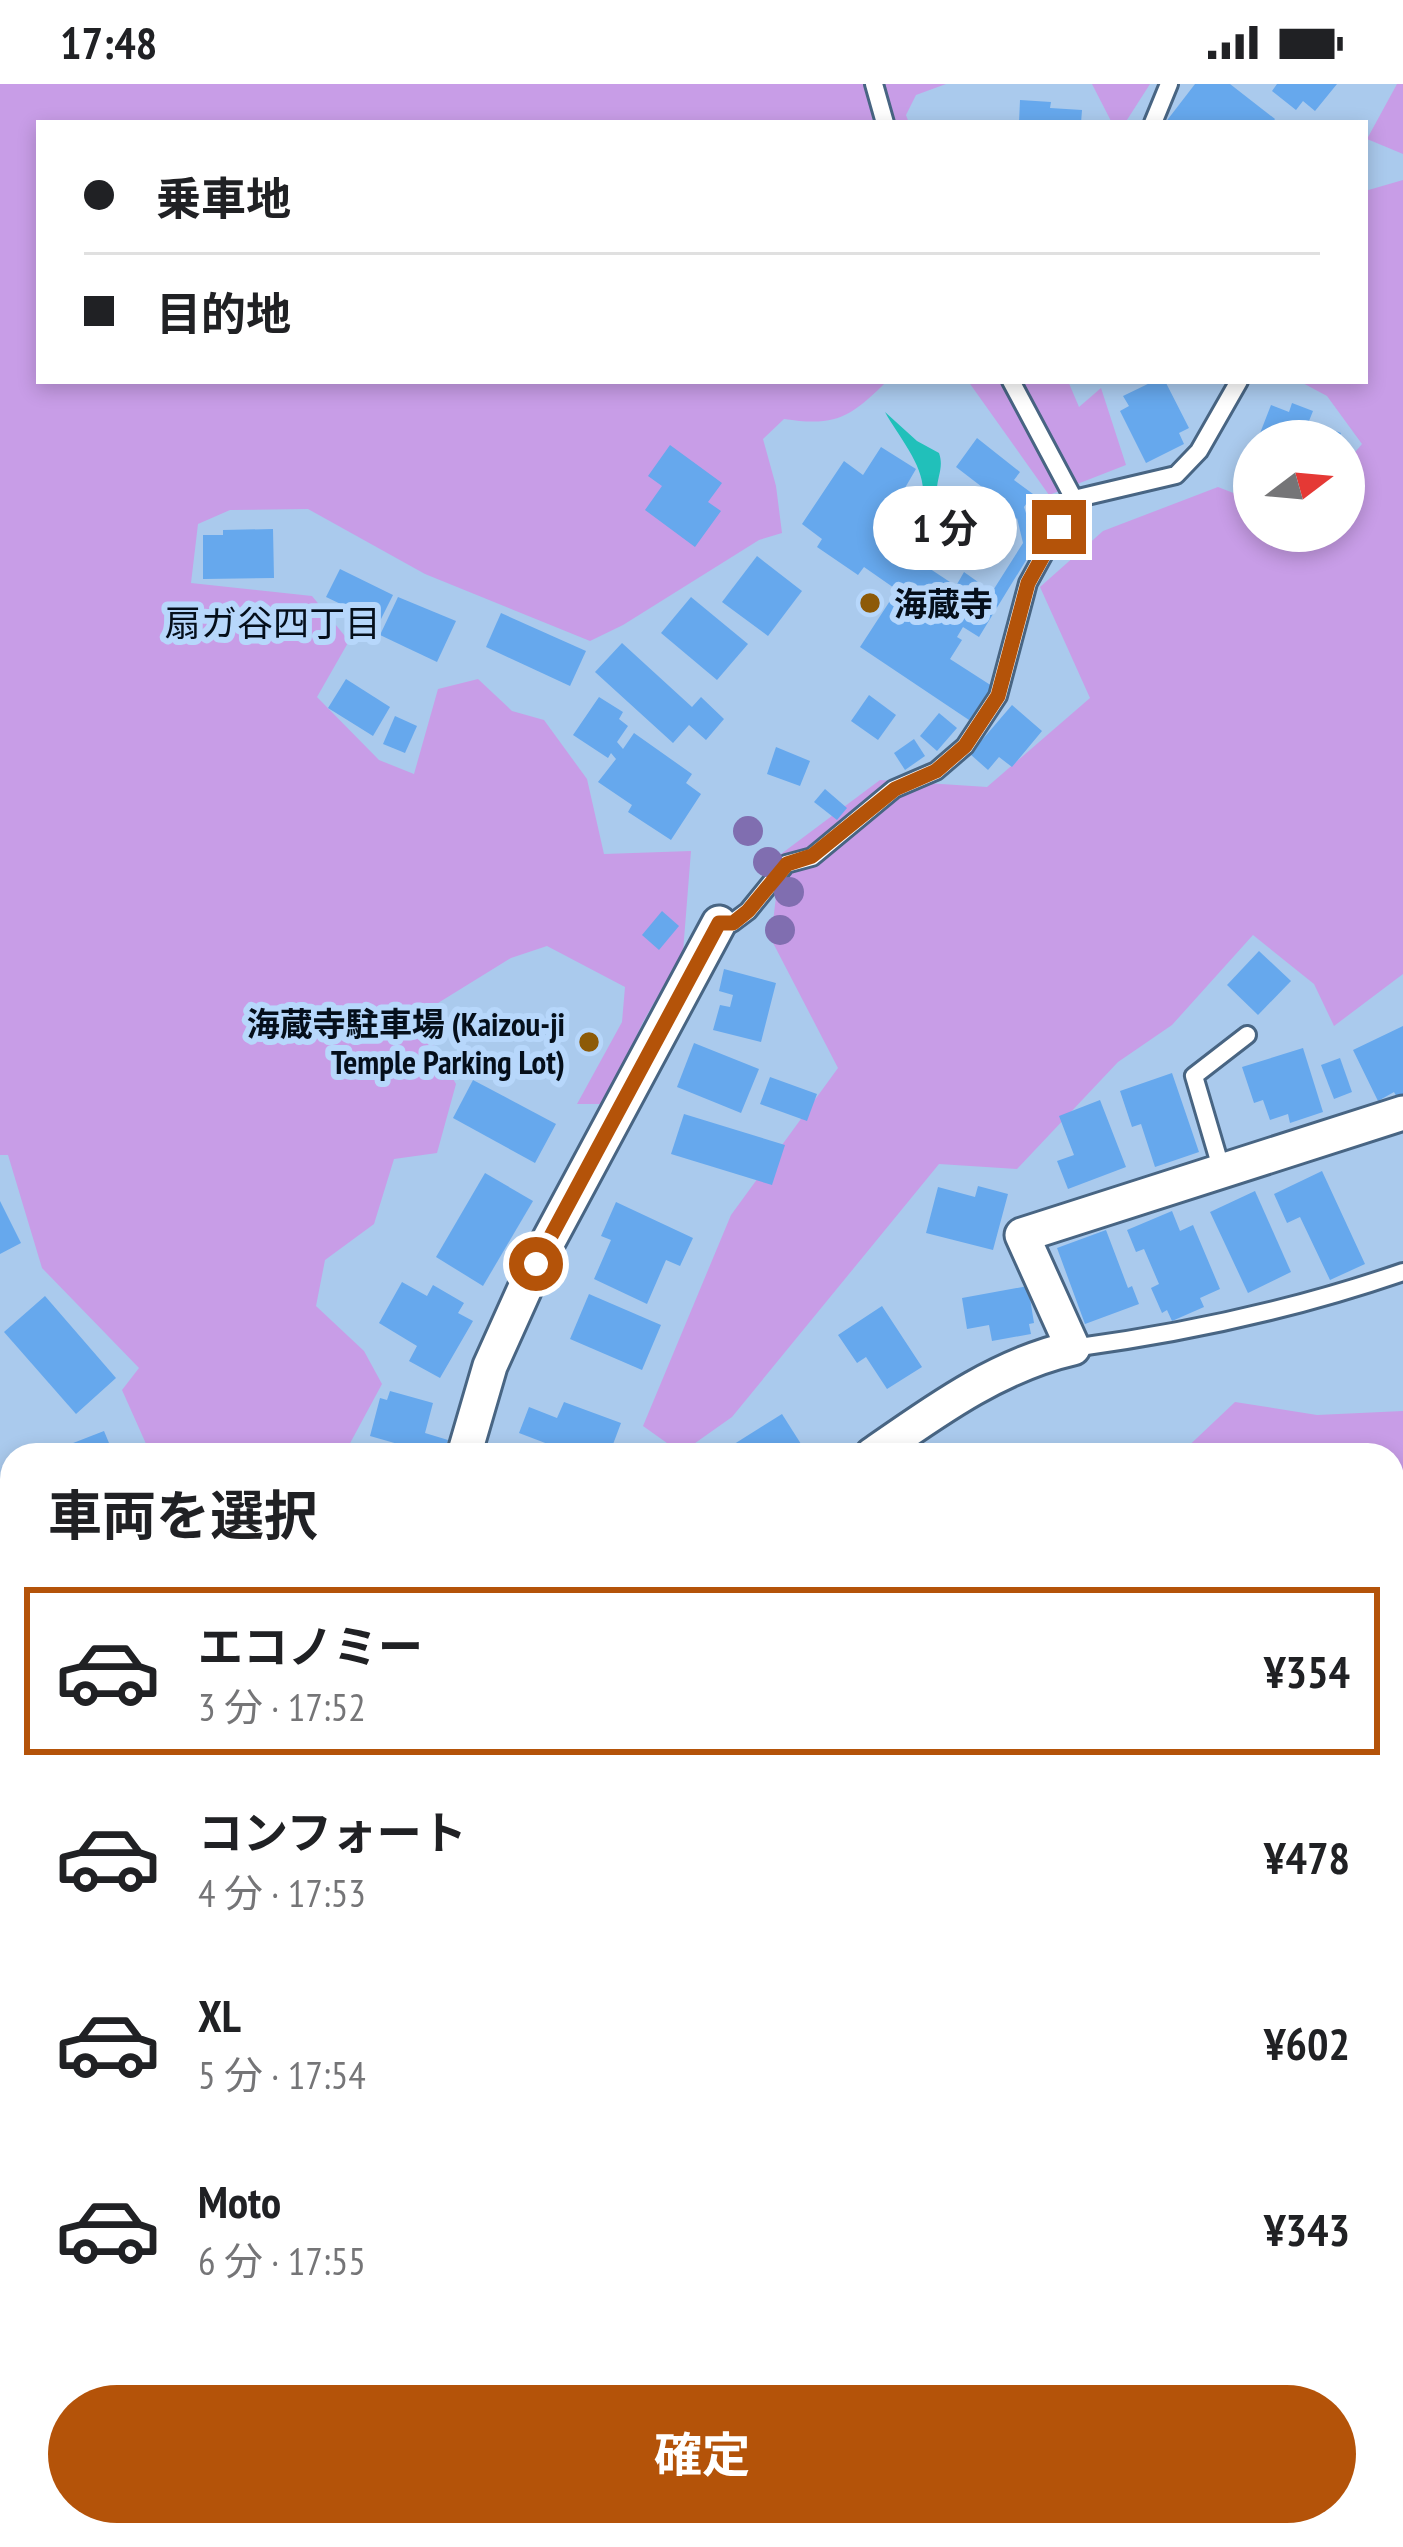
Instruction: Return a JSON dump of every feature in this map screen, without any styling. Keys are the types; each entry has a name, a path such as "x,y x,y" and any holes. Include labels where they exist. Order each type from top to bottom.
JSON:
{"street":[{"path":"468,1443 490,1366 536,1264 719,923"},
{"path":"889,1443 951,1400 1038,1356 1073,1348 1022,1235 1403,1113"}],"lane":[{"path":"874,84 884,120"},
{"path":"1154,120 1169,84"},
{"path":"1013,384 1074,499"},
{"path":"719,923 733,923 748,911 787,864 812,856 895,789 936,771 965,746 998,696 1028,583 1074,499 1176,475 1199,451 1237,384"},
{"path":"1222,1171 1194,1076 1246,1035"},
{"path":"1073,1348 1294,1306 1403,1272"}],"shaded area":[{"path":"0,84 946,84 916,95 908,120 36,120 36,384 884,384 842,416 817,422 784,419 763,439 782,533 759,540 590,641 425,574 308,509 230,510 198,524 191,583 312,596 349,641 317,697 379,760 414,774 438,689 478,679 512,711 544,720 587,779 604,854 691,851 683,952 643,1022 605,1104 577,1104 622,1022 625,987 547,946 511,958 417,1016 456,1084 437,1153 394,1159 374,1224 325,1260 316,1306 364,1351 382,1384 350,1443 146,1443 122,1390 139,1368 42,1268 8,1155 0,1155"},
{"path":"1092,84 1150,84 1127,120 1110,120"},
{"path":"1397,84 1403,84 1403,154 1368,137"},
{"path":"1403,180 1403,974 1334,1026 1314,984 1253,935 1172,1025 1118,1062 1017,1169 939,1164 732,1417 695,1443 667,1443 643,1426 731,1215 838,1068 771,939 781,854 880,780 987,787 1090,698 1040,587 1103,531 1218,487 1233,493 1233,552 1365,552 1365,420 1344,420 1327,396 1305,384 1368,384 1368,190"},
{"path":"970,384 1069,384 1079,407 1101,388 1126,465 1049,495"},
{"path":"885,412 917,441 939,453 938,497 966,505 955,515 954,525 974,535 965,543 970,565 953,569 938,561 926,526 934,505 923,494 915,462"},
{"path":"1235,1402 1317,1415 1403,1411 1403,1443 1192,1443"}],"building":[{"path":"1195,84 1230,84 1275,119 1274,120 1167,120"},
{"path":"1277,84 1337,84 1315,111 1303,101 1296,110 1272,91"},
{"path":"1020,100 1082,110 1081,120 1019,120"},
{"path":"1148,384 1167,384 1189,428 1179,433 1184,444 1146,463 1120,411 1129,406 1123,396"},
{"path":"1292,403 1313,411 1309,420 1265,420 1271,405 1289,412"},
{"path":"977,438 1020,472 1014,480 1033,494 1024,507 1036,544 979,637 963,627 957,637 962,640 950,659 992,686 969,720 860,647 897,590 864,567 858,575 817,547 822,539 802,524 844,461 863,475 881,447 916,469 902,493 924,508 897,547 956,586 964,572 992,592 1023,543 1017,518 1014,521 982,498 986,490 956,467"},
{"path":"670,445 722,483 708,502 721,511 695,547 645,510 662,486 648,476"},
{"path":"273,529 274,578 203,579 203,535"},
{"path":"757,556 802,591 768,636 722,602"},
{"path":"340,569 393,595 376,629 344,614 347,607 326,597"},
{"path":"398,597 456,621 437,662 380,635"},
{"path":"691,597 748,644 717,680 661,633"},
{"path":"501,613 586,651 570,686 486,647"},
{"path":"622,643 692,707 701,697 724,719 706,740 689,725 673,743 595,672"},
{"path":"346,679 390,707 373,736 328,708"},
{"path":"869,695 896,715 878,740 851,721"},
{"path":"599,697 623,712 619,719 628,726 617,742 623,749 634,733 692,774 686,783 701,794 671,840 628,812 632,805 598,782 616,759 611,753 608,758 573,735"},
{"path":"1012,705 1042,731 1012,767 999,757 988,770 970,754"},
{"path":"939,713 957,728 937,751 920,736"},
{"path":"395,716 417,726 405,753 383,744"},
{"path":"914,739 925,756 905,770 894,753"},
{"path":"776,747 810,761 800,786 767,774"},
{"path":"825,789 847,808 837,820 814,802"},
{"path":"662,911 679,926 659,950 642,935"},
{"path":"1259,951 1291,981 1258,1015 1227,985"},
{"path":"724,969 776,983 761,1042 713,1030 720,1005 730,1007 733,995 719,991"},
{"path":"1403,1026 1403,1108 1394,1092 1378,1101 1353,1050"},
{"path":"694,1043 759,1069 741,1113 677,1087"},
{"path":"1303,1048 1323,1112 1290,1123 1288,1114 1270,1120 1263,1100 1254,1103 1242,1067"},
{"path":"1340,1058 1352,1092 1334,1099 1321,1065"},
{"path":"1172,1073 1199,1152 1155,1167 1141,1124 1132,1127 1120,1091"},
{"path":"770,1077 817,1094 807,1121 760,1104"},
{"path":"473,1080 556,1124 535,1163 453,1118"},
{"path":"1100,1100 1126,1167 1068,1189 1057,1161 1074,1155 1059,1116"},
{"path":"684,1114 785,1145 772,1185 671,1154"},
{"path":"1322,1171 1365,1264 1330,1280 1300,1217 1287,1223 1274,1194"},
{"path":"485,1173 533,1201 483,1286 436,1257"},
{"path":"978,1186 1008,1194 993,1250 926,1233 938,1187 975,1197"},
{"path":"1255,1191 1291,1272 1248,1293 1210,1212"},
{"path":"0,1201 21,1243 0,1254"},
{"path":"616,1202 693,1238 680,1266 666,1260 647,1304 594,1279 611,1240 601,1236"},
{"path":"1172,1211 1180,1231 1193,1225 1220,1289 1200,1298 1204,1307 1172,1321 1167,1310 1162,1313 1151,1288 1159,1284 1144,1249 1136,1252 1127,1230"},
{"path":"1106,1230 1139,1304 1085,1324 1057,1248"},
{"path":"402,1282 427,1296 433,1285 464,1303 458,1313 473,1321 440,1378 409,1361 417,1346 379,1323"},
{"path":"1028,1286 1034,1323 1029,1324 1031,1334 992,1341 989,1325 967,1329 962,1298"},
{"path":"589,1294 661,1325 642,1370 570,1339"},
{"path":"45,1296 116,1378 76,1414 4,1332"},
{"path":"882,1306 922,1367 887,1389 866,1357 857,1363 838,1335"},
{"path":"390,1391 433,1403 425,1433 447,1443 394,1443 370,1436 380,1398 387,1400"},
{"path":"564,1402 621,1423 614,1443 545,1443 519,1433 529,1407 557,1418"},
{"path":"782,1414 800,1443 736,1443"},
{"path":"104,1431 109,1443 73,1443"}],"place":[{"name":"海蔵寺","path":"870,603"},
{"name":"海蔵寺駐車場 (Kaizou-ji Temple Parking Lot)","path":"589,1042"}],"district":[{"name":"扇ガ谷四丁目","path":"273,622"}],"route":[{"path":"536,1264 719,923 733,923 748,911 787,864 812,856 895,789 936,771 965,746 986,718 1006,672 1028,583 1059,527"}]}
